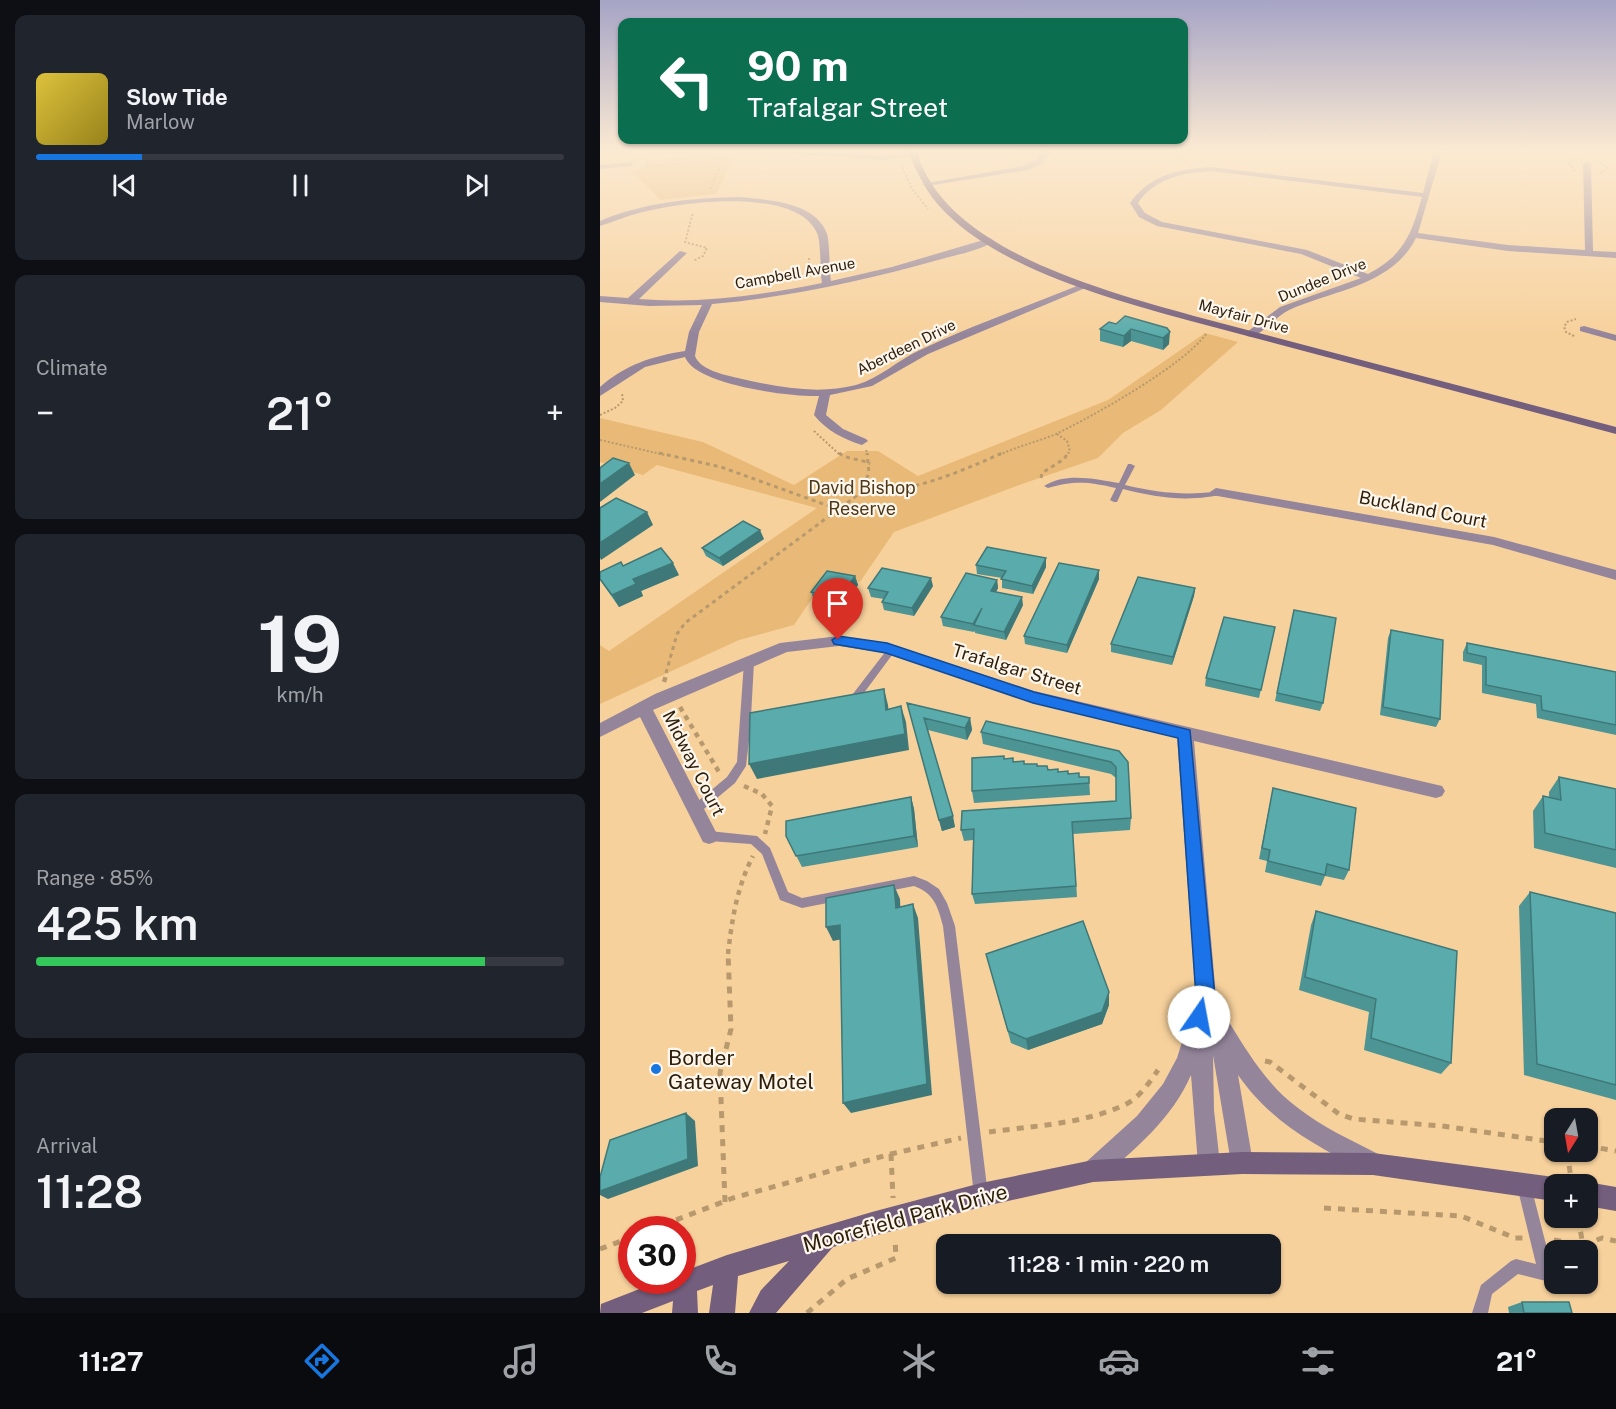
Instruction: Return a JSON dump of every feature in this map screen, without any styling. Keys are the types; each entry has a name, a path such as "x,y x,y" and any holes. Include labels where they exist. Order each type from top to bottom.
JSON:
{"street":[{"path":"600,224 633,212"},
{"path":"800,212 818,226 823,235 822,254 826,280"},
{"name":"Mayfair Drive","path":"950,212 990,241 1032,264 1085,286 1251,334 1616,431"},
{"path":"1140,212 1142,216 1160,224 1304,252 1367,277"},
{"name":"Dundee Drive","path":"1251,334 1278,312 1367,277 1399,259 1413,235 1419,212"},
{"path":"1588,212 1589,253"},
{"path":"1413,235 1508,248 1616,255"},
{"name":"Campbell Avenue","path":"600,298 630,302 708,302 937,258 990,241"},
{"path":"630,302 684,248"},
{"name":"Aberdeen Drive","path":"689,353 699,369 714,375 787,391 825,393 872,383 921,354 1085,286"},
{"path":"600,393 626,372 643,362 689,353 696,327 708,302"},
{"path":"1584,329 1616,338"},
{"path":"825,393 820,415 826,423 838,432 862,441"},
{"name":"Buckland Court","path":"1218,493 1436,529 1494,541 1616,575"},
{"name":"Trafalgar Street","path":"600,731 661,698 785,647 838,640 892,649 1033,697 1436,791"},
{"name":"Midway Court","path":"644,708 709,836"},
{"path":"1185,734 1206,997 1201,1062 1202,1114 1209,1164"},
{"path":"1093,1171 1156,1111 1170,1093 1181,1074 1206,997"},
{"path":"1206,997 1239,1060 1270,1097 1300,1124 1373,1164"},
{"path":"1206,997 1225,1061 1242,1163"},
{"name":"Moorefield Park Drive","path":"696,1280 727,1267 981,1195 1093,1171 1242,1163 1373,1164 1544,1187"},
{"path":"1598,1196 1616,1199"},
{"path":"762,1313 770,1299 826,1239"},
{"path":"722,1313 727,1267"},
{"name":"Moorefield Park Drive","path":"610,1313 659,1294"},
{"path":"685,1294 685,1313"}],"lane":[{"path":"1114,500 1131,466"},
{"name":"Buckland Court","path":"1051,484 1071,480 1175,496 1218,493"},
{"path":"840,704 852,702 892,649"},
{"path":"695,810 731,780 742,763 749,662"},
{"path":"746,721 769,717"},
{"path":"709,836 753,839 766,851 784,896 802,903 914,881 929,885 938,893 949,926 981,1195"},
{"path":"1524,1184 1544,1258"},
{"path":"1480,1313 1486,1290 1516,1266 1544,1273"}],"path":[{"path":"684,248 693,212"},
{"path":"809,279 810,255"},
{"path":"804,280 826,280"},
{"path":"859,495 880,495 940,478 1019,446 1057,434 1120,399 1184,356 1198,345 1216,324"},
{"path":"1051,484 1040,477 1047,469 1064,459 1070,451 1067,441 1057,434"},
{"path":"600,440 722,467 840,510"},
{"path":"724,1202 720,1073 730,1029 727,963 733,913 744,873 767,829 772,806 762,794 721,774 681,707 661,698 666,669 677,634 685,623 859,495 872,469 871,458 862,441"},
{"path":"687,1216 724,1202 891,1154 974,1135 1083,1118 1125,1106 1144,1090 1167,1060 1186,1058"},
{"path":"1239,1060 1270,1062 1339,1114 1354,1119 1442,1126 1544,1141"},
{"path":"1598,1148 1616,1151"},
{"path":"1324,1208 1461,1216 1515,1238 1550,1240"},
{"path":"1597,1240 1602,1238 1616,1241"},
{"path":"600,1249 618,1242"}],"green space":[{"name":"David Bishop Reserve","path":"1205,333 1238,342 1161,410 1123,433 1098,458 894,532 860,582 828,575 794,625 739,640 600,704 600,645 609,651 817,508 657,465 643,475 600,462 600,418 703,442 794,485 847,451 878,451 918,476 1108,400"}],"building":[{"path":"1125,316 1167,328 1170,332 1163,338 1131,329 1124,336 1100,329 1109,322 1116,324"},
{"path":"613,458 629,463 600,484 600,468"},
{"path":"616,498 647,512 600,543 600,508"},
{"path":"743,521 760,530 719,558 702,548"},
{"path":"987,547 1046,558 1032,586 1001,579 1006,571 976,565"},
{"path":"661,548 673,563 633,579 636,584 612,595 600,579 600,572 621,562 623,566"},
{"path":"1059,563 1099,570 1067,645 1024,636"},
{"path":"882,568 931,578 912,608 882,602 888,592 868,588"},
{"path":"827,571 855,576 840,598 811,592"},
{"path":"966,573 997,580 991,591 1022,597 1004,632 974,625 982,608 973,624 941,617"},
{"path":"1138,577 1195,588 1173,657 1111,644"},
{"path":"1294,610 1336,618 1323,703 1277,693"},
{"path":"1224,617 1275,627 1261,690 1206,678"},
{"path":"1391,630 1443,640 1440,719 1383,707"},
{"path":"1467,643 1616,672 1616,725 1542,710 1541,696 1486,685 1486,657 1467,653"},
{"path":"884,689 886,710 901,706 905,734 749,764 750,713"},
{"path":"907,703 970,718 965,728 924,718 953,816 939,820"},
{"path":"986,721 1119,751 1128,762 1131,818 1072,822 1076,886 972,894 974,829 961,830 962,811 1116,801 1116,767 1111,762 981,732"},
{"path":"1004,756 1004,759 1013,758 1013,762 1024,761 1024,764 1047,766 1048,770 1068,771 1068,774 1079,773 1079,777 1089,777 1089,783 972,791 972,758"},
{"path":"1559,777 1616,789 1616,850 1545,833 1543,796 1561,800"},
{"path":"1273,788 1356,808 1349,870 1327,864 1325,875 1268,861 1270,850 1262,848"},
{"path":"911,797 914,836 796,856 786,836 786,821"},
{"path":"894,885 896,908 913,904 927,1084 843,1103 840,925 826,927 826,898"},
{"path":"1530,892 1616,913 1616,1085 1537,1064"},
{"path":"1316,911 1457,951 1451,1063 1371,1038 1376,999 1305,977"},
{"path":"1083,921 1109,992 1102,1012 1026,1039 1008,1031 986,954"},
{"path":"686,1113 688,1159 600,1191 600,1177 610,1140"},
{"path":"1522,1302 1569,1302 1572,1313 1524,1313"}],"place":[{"name":"Border Gateway Motel","path":"656,1069"}],"route":[{"path":"838,640 887,648 1033,697 1185,734 1206,997 1199,1017"}]}
